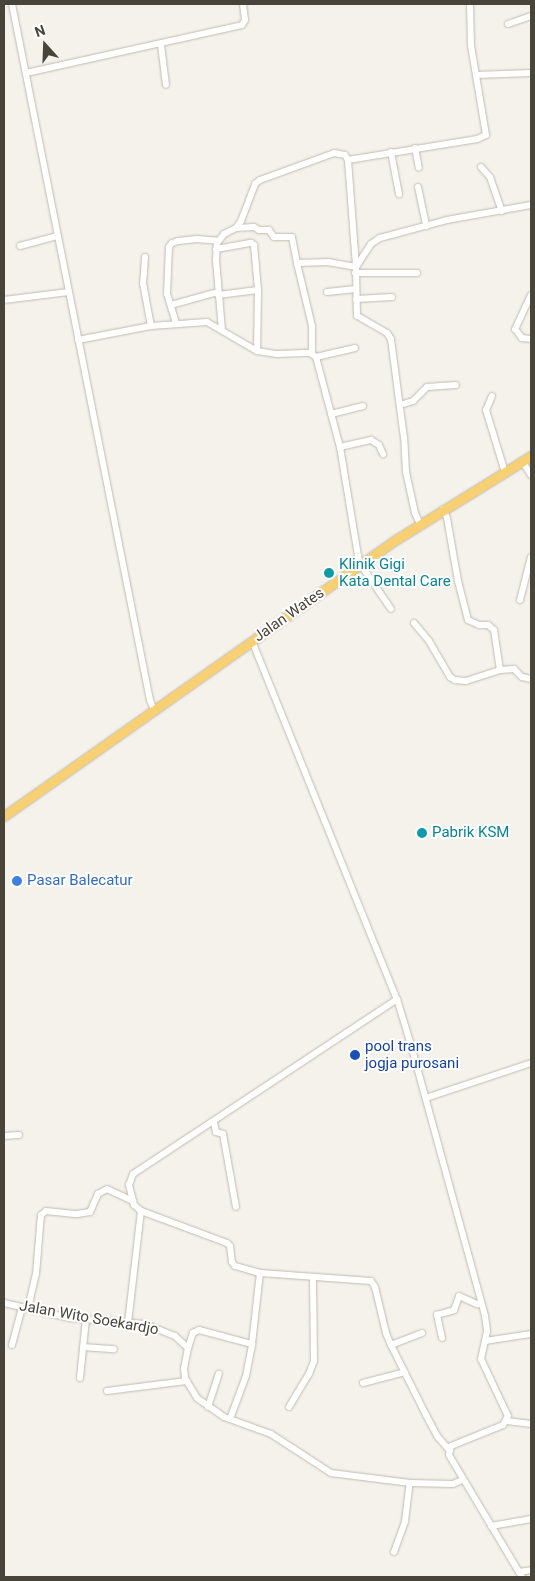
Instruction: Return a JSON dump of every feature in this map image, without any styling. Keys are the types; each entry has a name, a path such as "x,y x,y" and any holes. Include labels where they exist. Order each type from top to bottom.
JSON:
{"highway":[{"name":"Jalan Wates","path":"4,816 420,524 531,456"}],"street":[{"path":"12,4 150,700 154,710"},
{"path":"26,73 161,45 242,25 245,20 243,4"},
{"path":"348,160 484,137 487,132 471,45 470,4"},
{"path":"508,24 531,16"},
{"path":"161,45 166,84"},
{"path":"476,75 531,73"},
{"path":"415,148 419,168"},
{"path":"391,152 399,194"},
{"path":"236,228 241,221 253,189 260,180 334,153 345,154 348,160 356,270 357,316 387,333 391,339 400,405 406,472 415,513 420,524"},
{"path":"481,167 490,177 502,211"},
{"path":"418,187 426,226"},
{"path":"356,270 374,241 426,226 531,205"},
{"path":"222,330 218,293 217,245 224,234 236,228 254,227 258,230 269,230 274,237 292,237 312,326 314,356 340,447 356,549 361,565 391,609"},
{"path":"20,246 58,236"},
{"path":"176,323 166,282 170,245 178,241 197,239 217,245 251,243 254,245 258,290 257,351"},
{"path":"145,256 143,283 151,326"},
{"path":"297,263 329,262 356,270 418,274"},
{"path":"327,292 356,289"},
{"path":"171,305 218,293 258,290"},
{"path":"4,300 69,292"},
{"path":"531,295 515,329 522,338 531,339"},
{"path":"356,299 392,297"},
{"path":"78,340 151,326 207,322 257,351 314,356 355,348"},
{"path":"400,405 413,401 428,387 456,385"},
{"path":"492,396 486,410 505,472"},
{"path":"331,414 363,406"},
{"path":"340,447 371,440 379,445 383,454"},
{"path":"522,461 531,475"},
{"path":"443,510 447,518 468,620 479,625 488,625 494,630 500,670"},
{"path":"520,600 531,557"},
{"path":"414,623 430,641 450,676 455,680 466,681 500,670 514,669 522,677 531,679"},
{"path":"252,641 397,999 426,1098 486,1324 481,1359 506,1411 507,1421"},
{"path":"397,999 133,1174 129,1185 133,1201 141,1211 227,1243 230,1246 233,1265 260,1273 373,1282 386,1333 437,1436 449,1450 451,1461 521,1575 531,1570"},
{"path":"426,1098 531,1064"},
{"path":"214,1122 216,1132 223,1134 236,1207"},
{"path":"4,1136 19,1135"},
{"path":"12,1345 36,1274 41,1215 46,1211 77,1214 90,1212 98,1194 107,1189 133,1201"},
{"path":"128,1323 141,1211"},
{"path":"230,1419 246,1376 252,1344 260,1273"},
{"path":"289,1407 309,1374 314,1361 313,1277"},
{"path":"442,1338 437,1315 454,1310 459,1296 477,1304 480,1301"},
{"name":"Jalan Wito Soekardjo","path":"4,1303 86,1319 128,1323 161,1329 175,1336 188,1348"},
{"path":"80,1378 86,1319"},
{"path":"252,1344 199,1330 193,1333 184,1368 186,1380 197,1398 208,1407 230,1419 271,1434 331,1473 410,1483 453,1484 462,1480"},
{"path":"391,1345 422,1333"},
{"path":"484,1341 531,1334"},
{"path":"83,1347 114,1349"},
{"path":"363,1383 405,1372"},
{"path":"208,1407 220,1374"},
{"path":"107,1391 186,1380"},
{"path":"507,1421 531,1424"},
{"path":"449,1450 457,1442 503,1425 507,1421"},
{"path":"394,1552 405,1521 410,1483"},
{"path":"491,1526 531,1519"}],"place":[{"name":"Klinik Gigi Kata Dental Care","path":"329,573"},
{"name":"Pabrik KSM","path":"422,833"},
{"name":"Pasar Balecatur","path":"17,881"},
{"name":"pool trans jogja purosani","path":"355,1055"}]}
